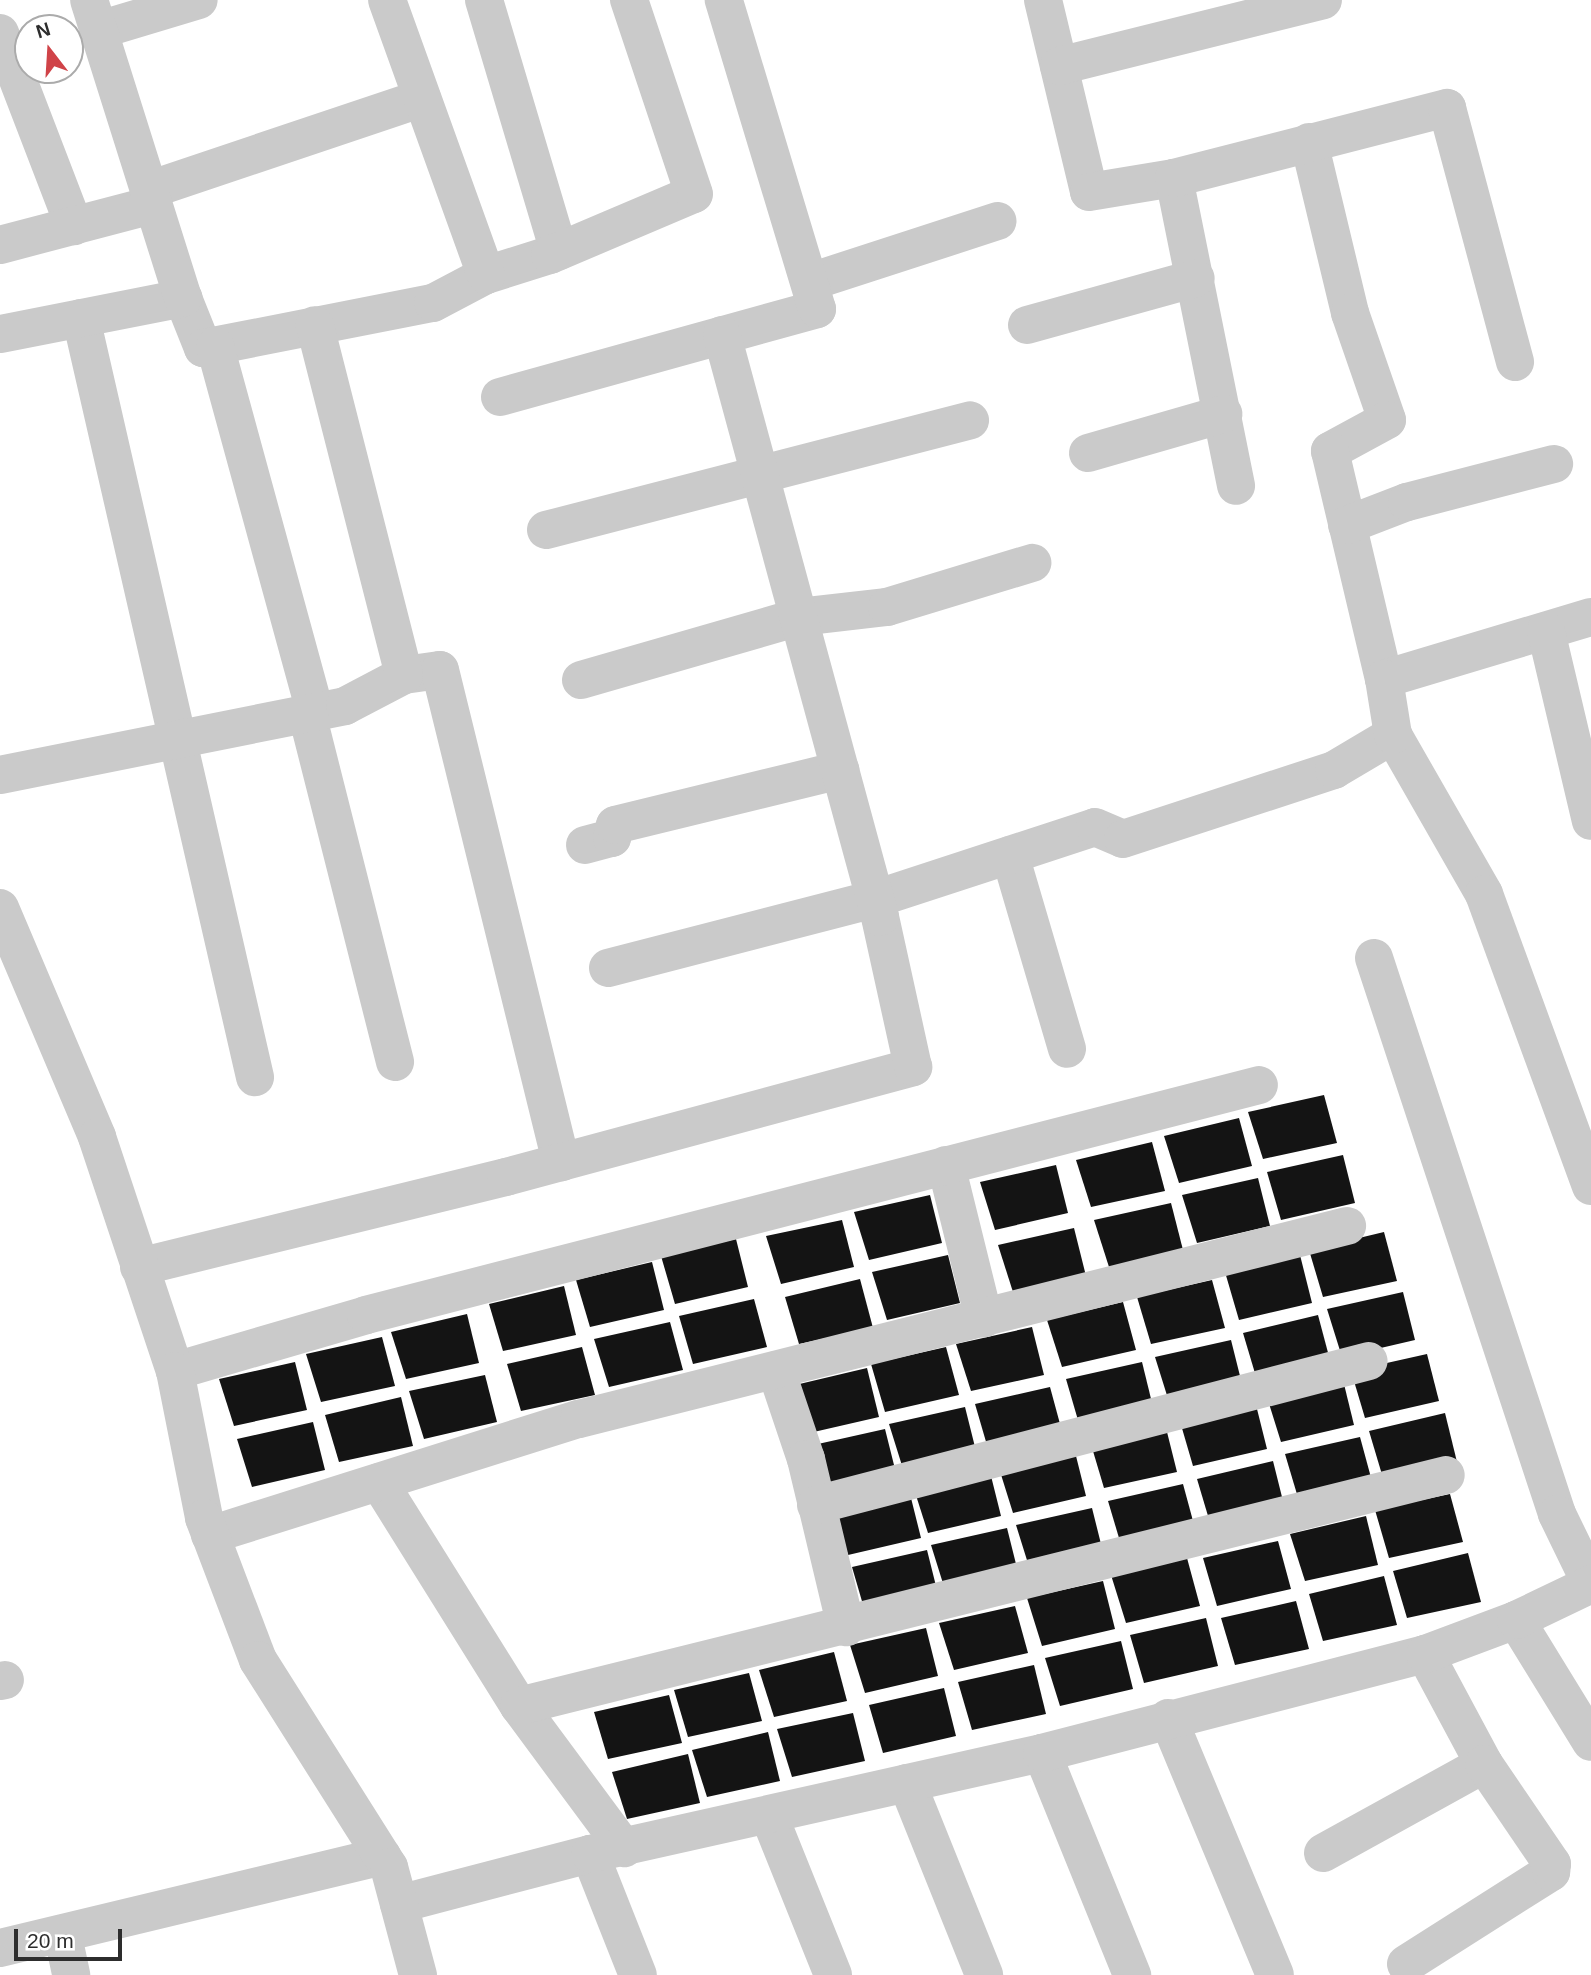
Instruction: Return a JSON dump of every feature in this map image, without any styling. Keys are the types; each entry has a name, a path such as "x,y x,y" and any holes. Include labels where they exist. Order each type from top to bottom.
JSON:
{"street":[{"path":"199,0 94,15 183,298 203,348 433,303 486,275 559,251 694,194 629,0"},
{"path":"387,0 486,275"},
{"path":"484,0 559,251"},
{"path":"500,397 817,309 813,281 724,0"},
{"path":"1043,0 1089,192 1174,178 1447,108 1516,362"},
{"path":"1059,66 1323,0"},
{"path":"0,33 74,226"},
{"path":"0,245 74,226 422,98"},
{"path":"1309,142 1350,313 1387,419 1330,451 1384,679 1393,735 1484,894 1591,1186"},
{"path":"1174,178 1236,486"},
{"path":"813,281 998,221"},
{"path":"1027,325 1196,278"},
{"path":"0,334 183,298"},
{"path":"81,318 255,1077"},
{"path":"315,325 404,675"},
{"path":"139,1267 561,1162 913,1066 875,899 722,335"},
{"path":"215,346 311,713 395,1062"},
{"path":"1088,453 1223,414"},
{"path":"546,530 761,477 970,419"},
{"path":"1347,525 1407,502 1554,464"},
{"path":"581,681 799,617 887,607 1032,563"},
{"path":"1384,679 1591,617"},
{"path":"1546,631 1591,821"},
{"path":"0,775 345,706 404,675 440,670 561,1162"},
{"path":"608,968 875,899 1095,827 1123,839 1334,770 1393,735"},
{"path":"585,845 612,838 615,825 840,770"},
{"path":"1010,855 1068,1049"},
{"path":"0,908 97,1137 175,1371 210,1535 258,1660 382,1856 399,1904 418,1975"},
{"path":"399,1904 607,1852 770,1818 907,1783 1042,1753 1168,1718 1425,1654 1516,1620 1591,1584 1557,1514 1374,958"},
{"path":"175,1371 366,1315 1259,1084"},
{"path":"946,1165 984,1318"},
{"path":"210,1535 579,1419 1348,1227"},
{"path":"816,1505 1369,1361"},
{"path":"776,1370 816,1505 846,1627"},
{"path":"519,1706 846,1627 1446,1475"},
{"path":"379,1482 607,1852 638,1975"},
{"path":"1516,1620 1591,1742"},
{"path":"1406,1964 1551,1872 1552,1864 1484,1764 1425,1654"},
{"path":"1168,1718 1275,1975"},
{"path":"1042,1753 1132,1975"},
{"path":"1323,1853 1484,1764"},
{"path":"907,1783 984,1975"},
{"path":"770,1818 833,1975"},
{"path":"0,1948 63,1936 382,1856"},
{"path":"63,1936 71,1975"}],"building":[{"path":"1324,1095 1337,1143 1263,1159 1248,1112"},
{"path":"1239,1118 1252,1166 1179,1183 1164,1136"},
{"path":"1152,1142 1165,1191 1091,1207 1076,1160"},
{"path":"1343,1155 1355,1203 1281,1220 1267,1172"},
{"path":"1056,1165 1068,1213 995,1230 980,1182"},
{"path":"1258,1178 1270,1226 1197,1243 1182,1195"},
{"path":"930,1195 942,1243 869,1260 854,1212"},
{"path":"1171,1203 1183,1250 1109,1267 1094,1220"},
{"path":"842,1220 854,1267 781,1284 766,1236"},
{"path":"1074,1228 1086,1276 1013,1292 998,1245"},
{"path":"1384,1232 1397,1281 1323,1297 1309,1250"},
{"path":"736,1239 748,1287 675,1304 661,1256"},
{"path":"948,1255 960,1303 887,1320 872,1272"},
{"path":"1300,1255 1312,1303 1239,1320 1225,1272"},
{"path":"652,1262 664,1310 590,1327 576,1280"},
{"path":"860,1279 873,1328 799,1344 785,1297"},
{"path":"1212,1280 1225,1328 1151,1344 1137,1297"},
{"path":"564,1286 576,1335 503,1351 489,1304"},
{"path":"1403,1292 1415,1340 1342,1357 1327,1309"},
{"path":"754,1299 767,1347 693,1364 679,1316"},
{"path":"1123,1302 1136,1350 1062,1367 1047,1320"},
{"path":"467,1314 479,1363 406,1379 391,1332"},
{"path":"1318,1315 1331,1364 1257,1380 1243,1333"},
{"path":"670,1322 683,1370 609,1387 594,1339"},
{"path":"1032,1327 1044,1375 971,1391 956,1344"},
{"path":"382,1337 395,1386 321,1402 306,1354"},
{"path":"1231,1340 1243,1388 1170,1405 1155,1357"},
{"path":"582,1347 595,1395 521,1411 507,1364"},
{"path":"946,1347 959,1395 885,1412 871,1364"},
{"path":"1427,1354 1439,1401 1365,1418 1351,1371"},
{"path":"295,1362 307,1410 234,1426 219,1379"},
{"path":"1142,1362 1154,1411 1080,1427 1066,1379"},
{"path":"867,1368 879,1417 805,1434 791,1386"},
{"path":"485,1375 497,1422 424,1439 409,1391"},
{"path":"1342,1376 1354,1425 1281,1442 1266,1394"},
{"path":"1050,1387 1063,1435 989,1452 975,1404"},
{"path":"401,1397 413,1446 339,1462 325,1415"},
{"path":"1255,1401 1267,1449 1193,1466 1179,1418"},
{"path":"965,1407 977,1455 904,1472 889,1424"},
{"path":"1445,1413 1457,1462 1383,1478 1369,1431"},
{"path":"313,1422 325,1470 252,1487 237,1439"},
{"path":"1165,1424 1177,1472 1104,1488 1090,1441"},
{"path":"885,1429 897,1477 824,1493 809,1446"},
{"path":"1360,1437 1373,1485 1299,1501 1285,1454"},
{"path":"1074,1448 1086,1496 1013,1513 998,1465"},
{"path":"1273,1461 1285,1509 1211,1526 1197,1479"},
{"path":"989,1468 1001,1516 928,1533 913,1486"},
{"path":"1183,1484 1196,1532 1122,1548 1108,1501"},
{"path":"909,1490 921,1538 848,1555 833,1507"},
{"path":"1450,1494 1463,1542 1389,1558 1375,1510"},
{"path":"1092,1508 1104,1556 1031,1573 1016,1525"},
{"path":"1366,1516 1378,1565 1305,1581 1290,1534"},
{"path":"1007,1528 1019,1576 946,1593 931,1545"},
{"path":"1278,1541 1291,1589 1217,1606 1203,1558"},
{"path":"927,1550 939,1598 866,1615 852,1567"},
{"path":"1468,1553 1481,1602 1407,1618 1393,1571"},
{"path":"1187,1558 1200,1606 1126,1623 1111,1575"},
{"path":"1384,1576 1397,1625 1323,1641 1309,1594"},
{"path":"1103,1581 1115,1629 1042,1646 1027,1598"},
{"path":"1296,1601 1309,1649 1235,1665 1221,1618"},
{"path":"1015,1606 1028,1653 954,1670 939,1623"},
{"path":"1206,1618 1218,1666 1144,1683 1130,1635"},
{"path":"926,1628 938,1676 865,1693 850,1645"},
{"path":"1121,1641 1133,1689 1060,1706 1045,1658"},
{"path":"834,1652 847,1701 774,1717 759,1670"},
{"path":"1034,1665 1046,1714 972,1730 958,1682"},
{"path":"749,1673 762,1721 688,1737 674,1690"},
{"path":"944,1688 956,1736 883,1753 869,1705"},
{"path":"669,1695 682,1743 608,1759 594,1712"},
{"path":"853,1713 865,1761 792,1777 777,1729"},
{"path":"768,1732 780,1781 707,1797 692,1750"},
{"path":"688,1754 700,1803 627,1819 612,1772"}]}
